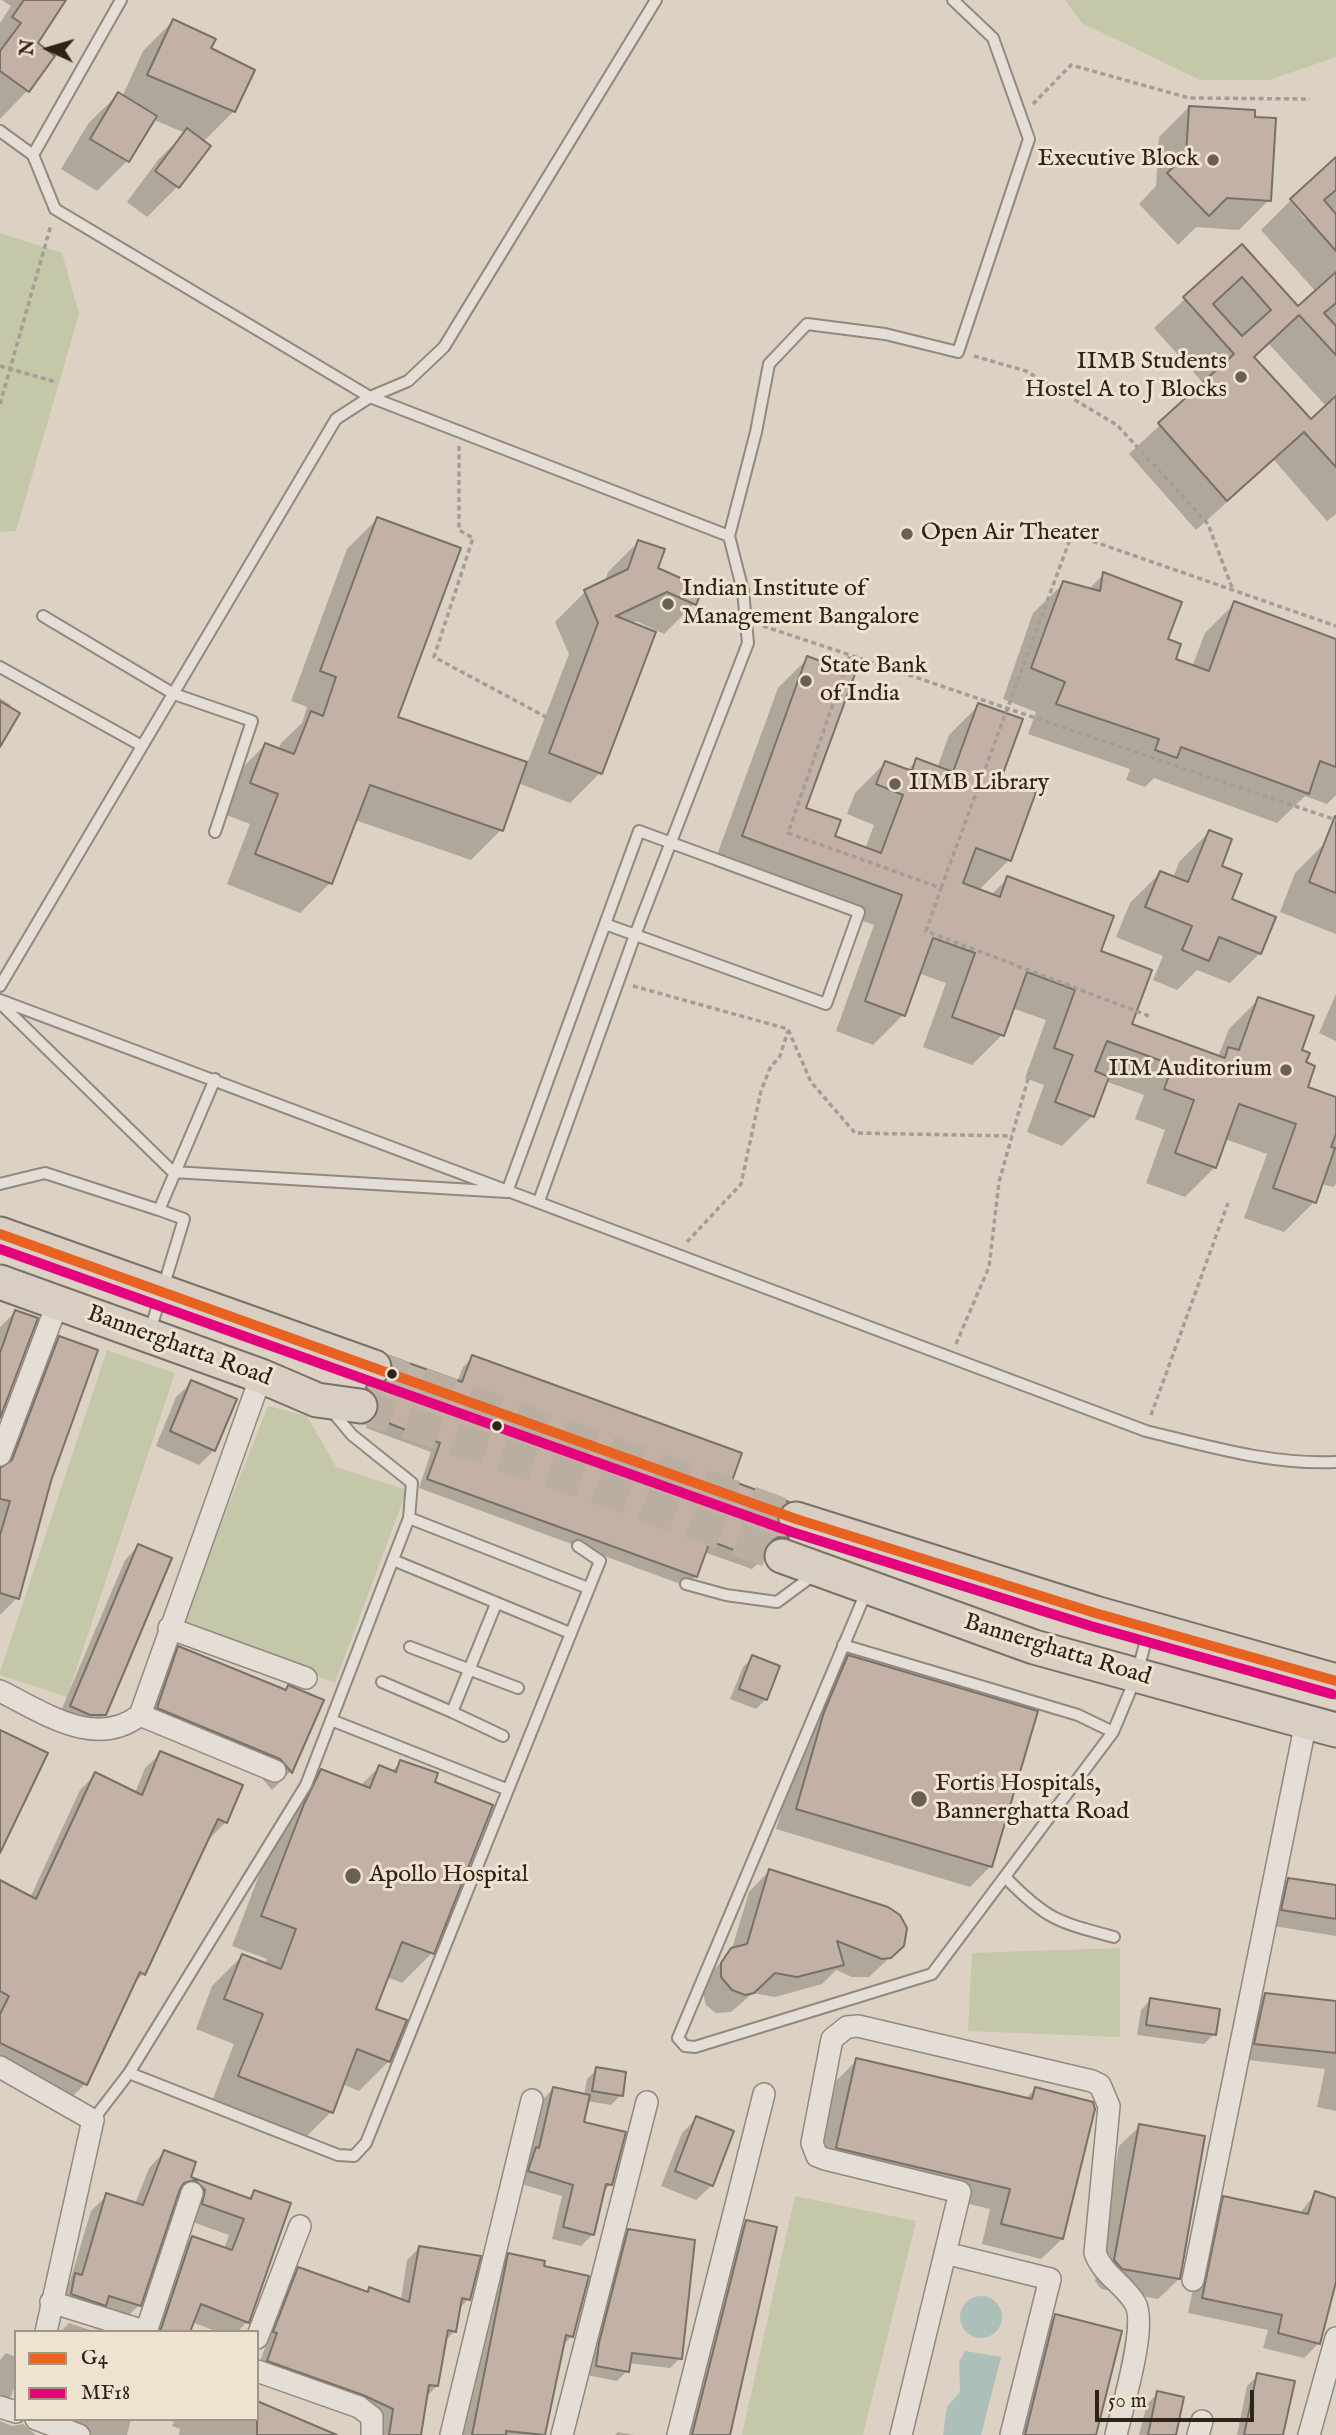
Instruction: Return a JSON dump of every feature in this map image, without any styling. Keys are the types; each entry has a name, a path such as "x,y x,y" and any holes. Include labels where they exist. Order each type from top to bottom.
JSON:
{"main road":[{"name":"Bannerghatta Road","path":"0,1234 374,1367"},
{"name":"Bannerghatta Road","path":"0,1282 261,1376 317,1400 360,1406"},
{"name":"Bannerghatta Road","path":"796,1519 1149,1629 1336,1681"},
{"name":"Bannerghatta Road","path":"782,1556 1034,1647 1321,1726"}],"street":[{"path":"0,1455 58,1302"},
{"path":"0,1691 78,1728 105,1732 126,1725 139,1715 261,1376"},
{"path":"169,1628 306,1678"},
{"path":"139,1715 275,1771"},
{"path":"1193,2280 1321,1726"},
{"path":"901,2435 960,2192 825,2159 813,2150 812,2143 832,2039 847,2027 884,2032 1100,2085 1109,2106 1095,2253 1099,2264 1135,2303 1141,2324 1116,2435"},
{"path":"1,2071 93,2120 46,2330"},
{"path":"678,2435 764,2094"},
{"path":"451,2435 532,2100"},
{"path":"562,2435 647,2102"},
{"path":"147,2330 192,2193"},
{"path":"259,2333 300,2227"},
{"path":"945,2253 1050,2278 1011,2435"},
{"path":"51,2302 140,2330"},
{"path":"1309,2435 1336,2338"},
{"path":"259,2372 359,2407 372,2417 372,2435"},
{"path":"41,2421 79,2435"}],"lane":[{"path":"33,155 121,0"},
{"path":"0,986 336,419 370,397 408,381 444,347 656,0"},
{"path":"539,1201 635,935 748,643 743,591 729,536 756,432 769,365 807,324 885,334 958,352 1030,139 993,38 953,0"},
{"path":"0,131 33,155 55,209 370,397 729,536"},
{"path":"43,616 174,694 252,720 215,832"},
{"path":"0,667 142,746"},
{"path":"507,1192 639,831 859,912 826,1004 605,924"},
{"path":"0,1002 173,1172 507,1192"},
{"path":"0,1002 215,1079 507,1192 539,1201 1146,1431 1233,1452 1300,1464 1336,1462"},
{"path":"159,1210 215,1079"},
{"path":"0,1184 45,1173 184,1219 148,1337"},
{"path":"93,2120 129,2073 306,1785 409,1518 412,1483 352,1435 335,1414 317,1400"},
{"path":"409,1518 588,1588"},
{"path":"129,2073 338,2155 354,2156 366,2143 600,1560 578,1546"},
{"path":"393,1560 570,1633"},
{"path":"687,1584 726,1595 777,1602 820,1571"},
{"path":"868,1587 678,2038 685,2046 695,2047 926,1978 1006,1878 1113,1732 1136,1677 1149,1629"},
{"path":"452,1712 496,1604"},
{"path":"842,1645 1078,1715 1113,1732"},
{"path":"410,1647 518,1688"},
{"path":"382,1682 503,1736"},
{"path":"331,1720 506,1789"},
{"path":"1006,1878 1038,1911 1063,1924 1114,1937"}],"path":[{"path":"1021,116 1072,65 1189,98 1310,99"},
{"path":"0,404 55,209"},
{"path":"958,352 1026,371 1117,425 1208,524 1233,590"},
{"path":"0,366 56,382"},
{"path":"458,430 459,530 473,538 434,657 548,718"},
{"path":"1149,1016 926,931 1072,534 1336,625"},
{"path":"746,621 1336,820"},
{"path":"850,655 788,833 941,888"},
{"path":"620,982 788,1029"},
{"path":"788,1029 811,1082 855,1133 1012,1136"},
{"path":"678,1255 741,1184 761,1091 770,1068 780,1056 788,1029"},
{"path":"953,1356 962,1325 989,1267 999,1182 1030,1072"},
{"path":"1146,1431 1228,1203"}],"green space":[{"path":"1065,0 1336,0 1336,57 1269,80 1200,80 1082,23"},
{"path":"0,233 62,253 79,314 16,531 0,532"},
{"path":"107,1350 175,1373 67,1697 0,1675 0,1672"},
{"path":"268,1406 307,1416 336,1467 407,1490 335,1683 183,1620"},
{"path":"1120,1948 1120,2037 968,2031 972,1953"},
{"path":"795,2196 916,2221 863,2435 742,2435"}],"shaded area":[{"path":"981,2296 996,2302 1002,2317 996,2332 981,2338 966,2332 960,2317 966,2302"},
{"path":"965,2351 1001,2357 981,2435 943,2435 947,2407 960,2392 959,2362"}],"building":[{"path":"24,0 66,0 38,43 55,56 29,92 0,71 0,51 21,23 12,17"},
{"path":"173,19 216,39 211,48 255,70 235,112 147,75"},
{"path":"118,92 157,116 129,162 90,139"},
{"name":"Executive Block","path":"1189,106 1255,110 1255,117 1276,118 1271,201 1227,198 1209,216 1167,173 1186,155"},
{"path":"187,128 211,146 179,188 155,171"},
{"path":"1336,157 1336,190 1324,200 1336,214 1336,251 1290,199"},
{"name":"IIMB Students Hostel A to J Blocks","path":"1242,244 1298,306 1336,272 1336,303 1324,313 1336,326 1336,355 1299,315 1254,357 1311,419 1336,396 1336,467 1304,432 1227,501 1158,423 1234,354 1183,297","holes":["1242,277 1271,310 1242,336 1213,304"]},
{"path":"377,517 461,548 398,717 527,762 503,831 370,785 332,884 255,854 278,794 250,783 265,743 294,754 311,711 323,716 336,677 320,671"},
{"path":"638,540 665,549 658,568 703,588 696,605 667,592 616,616 656,632 602,774 549,753 598,623 584,590 628,569"},
{"path":"1103,572 1182,602 1168,639 1181,644 1176,659 1209,671 1234,601 1336,639 1336,767 1320,761 1309,794 1181,747 1177,758 1155,750 1159,739 1056,704 1065,682 1031,668 1063,581 1100,591"},
{"path":"807,656 855,674 806,808 841,820 835,836 881,853 903,795 876,784 885,761 912,771 916,758 953,772 978,703 1023,719 1001,779 1036,792 1011,861 976,848 963,883 1000,897 1007,876 1114,916 1101,951 1152,970 1132,1024 1225,1058 1228,1047 1239,1050 1258,997 1314,1016 1302,1050 1310,1053 1306,1062 1315,1066 1308,1087 1336,1097 1336,1134 1331,1147 1335,1148 1316,1203 1273,1188 1296,1124 1239,1104 1216,1168 1175,1153 1194,1100 1164,1089 1173,1065 1107,1041 1095,1071 1109,1077 1094,1117 1055,1102 1073,1055 1054,1048 1075,990 1027,972 1004,1036 952,1017 975,953 933,938 905,1016 865,1001 902,895 742,836"},
{"path":"0,701 20,713 0,747"},
{"path":"1336,816 1336,893 1309,882"},
{"path":"1209,830 1232,839 1222,866 1242,874 1232,899 1276,917 1261,954 1219,937 1209,961 1182,950 1192,926 1145,907 1160,871 1188,882"},
{"path":"15,1310 38,1318 0,1418 0,1353"},
{"path":"59,1336 98,1350 51,1481 19,1599 0,1593 0,1535 10,1501 0,1499 0,1468 12,1460"},
{"path":"472,1355 742,1453 732,1481 789,1502 778,1513 777,1522 789,1538 778,1537 769,1542 764,1550 763,1561 710,1541 697,1577 427,1479 440,1443 375,1418 379,1409 378,1399 366,1388 367,1385 378,1386 387,1381 392,1373 389,1356 462,1382"},
{"path":"191,1380 237,1399 215,1451 170,1431"},
{"path":"138,1544 172,1558 106,1715 90,1715 70,1706"},
{"path":"178,1646 286,1690 288,1685 324,1700 292,1773 280,1759 157,1708"},
{"path":"752,1655 780,1666 767,1700 739,1689"},
{"path":"848,1655 1038,1711 992,1867 796,1809 824,1712"},
{"path":"0,1730 48,1753 0,1853"},
{"path":"160,1751 243,1785 227,1823 218,1819 145,1975 140,1972 87,2085 0,2043 0,2014 9,1996 0,1991 0,1880 36,1899 95,1772 142,1795"},
{"path":"400,1760 438,1773 435,1782 493,1805 434,1954 402,1942 376,2009 407,2020 390,2062 357,2049 333,2113 238,2076 263,2014 224,1999 242,1954 281,1969 296,1929 261,1916 304,1804 321,1769 370,1788 379,1765 396,1772"},
{"path":"769,1869 888,1907 900,1915 907,1928 904,1946 891,1958 882,1959 837,1941 844,1965 797,1977 775,1973 754,1993 745,1995 732,1990 721,1977 721,1963 731,1948 747,1944"},
{"path":"1288,1878 1336,1885 1336,1919 1281,1910"},
{"path":"1265,1993 1336,2001 1336,2053 1254,2044"},
{"path":"1150,1998 1220,2009 1216,2035 1146,2025"},
{"path":"856,2058 1032,2099 1035,2087 1093,2102 1095,2109 1063,2239 1001,2224 1010,2189 836,2148"},
{"path":"596,2067 626,2072 623,2096 592,2091"},
{"path":"553,2087 590,2095 584,2122 626,2132 612,2185 606,2184 594,2235 563,2227 573,2185 528,2171 536,2147 539,2148"},
{"path":"696,2116 734,2131 713,2186 675,2171"},
{"path":"1139,2124 1205,2136 1180,2279 1122,2269 1114,2260"},
{"path":"164,2150 196,2162 191,2177 251,2199 254,2190 291,2203 249,2323 201,2304 191,2330 161,2330 192,2236 232,2250 244,2219 202,2204 205,2190 195,2180 184,2183 180,2189 141,2306 109,2296 106,2306 71,2294 75,2273 82,2275 106,2193 143,2205"},
{"path":"1315,2191 1336,2198 1336,2282 1320,2344 1278,2333 1282,2315 1202,2298 1223,2196 1308,2214"},
{"path":"746,2220 777,2227 730,2435 692,2435"},
{"path":"628,2229 695,2240 682,2359 632,2353 629,2372 596,2366 599,2343"},
{"path":"419,2246 481,2256 470,2300 462,2298 456,2332 448,2330 438,2386 429,2385 421,2435 389,2435 393,2409 363,2395 267,2361 277,2333 273,2332 298,2267 368,2292 369,2287 409,2302"},
{"path":"508,2253 545,2261 544,2266 589,2276 573,2337 566,2335 545,2435 506,2431 506,2435 472,2435"},
{"path":"1055,2314 1122,2331 1096,2435 1025,2435"},
{"path":"1257,2373 1295,2381 1283,2435 1244,2435"},
{"path":"1157,2391 1184,2397 1176,2435 1148,2435"},
{"path":"259,2402 337,2435 257,2435"}],"tunnel":[{"path":"374,1367 796,1519"},
{"path":"360,1406 592,1485 782,1556"}],"transit line":[{"name":"G4","path":"0,1234 796,1519 1095,1613 1336,1681"},
{"name":"MF18","path":"0,1249 792,1532 1091,1626 1332,1694"}],"place":[{"name":"Executive Block","path":"1213,160"},
{"name":"IIMB Students Hostel A to J Blocks","path":"1241,377"},
{"name":"Open Air Theater","path":"907,534"},
{"name":"Indian Institute of Management Bangalore","path":"668,604"},
{"name":"State Bank of India","path":"806,681"},
{"name":"IIMB Library","path":"895,784"},
{"name":"IIM Auditorium","path":"1286,1070"},
{"name":"Fortis Hospitals, Bannerghatta Road","path":"919,1799"},
{"name":"Apollo Hospital","path":"353,1876"}]}
